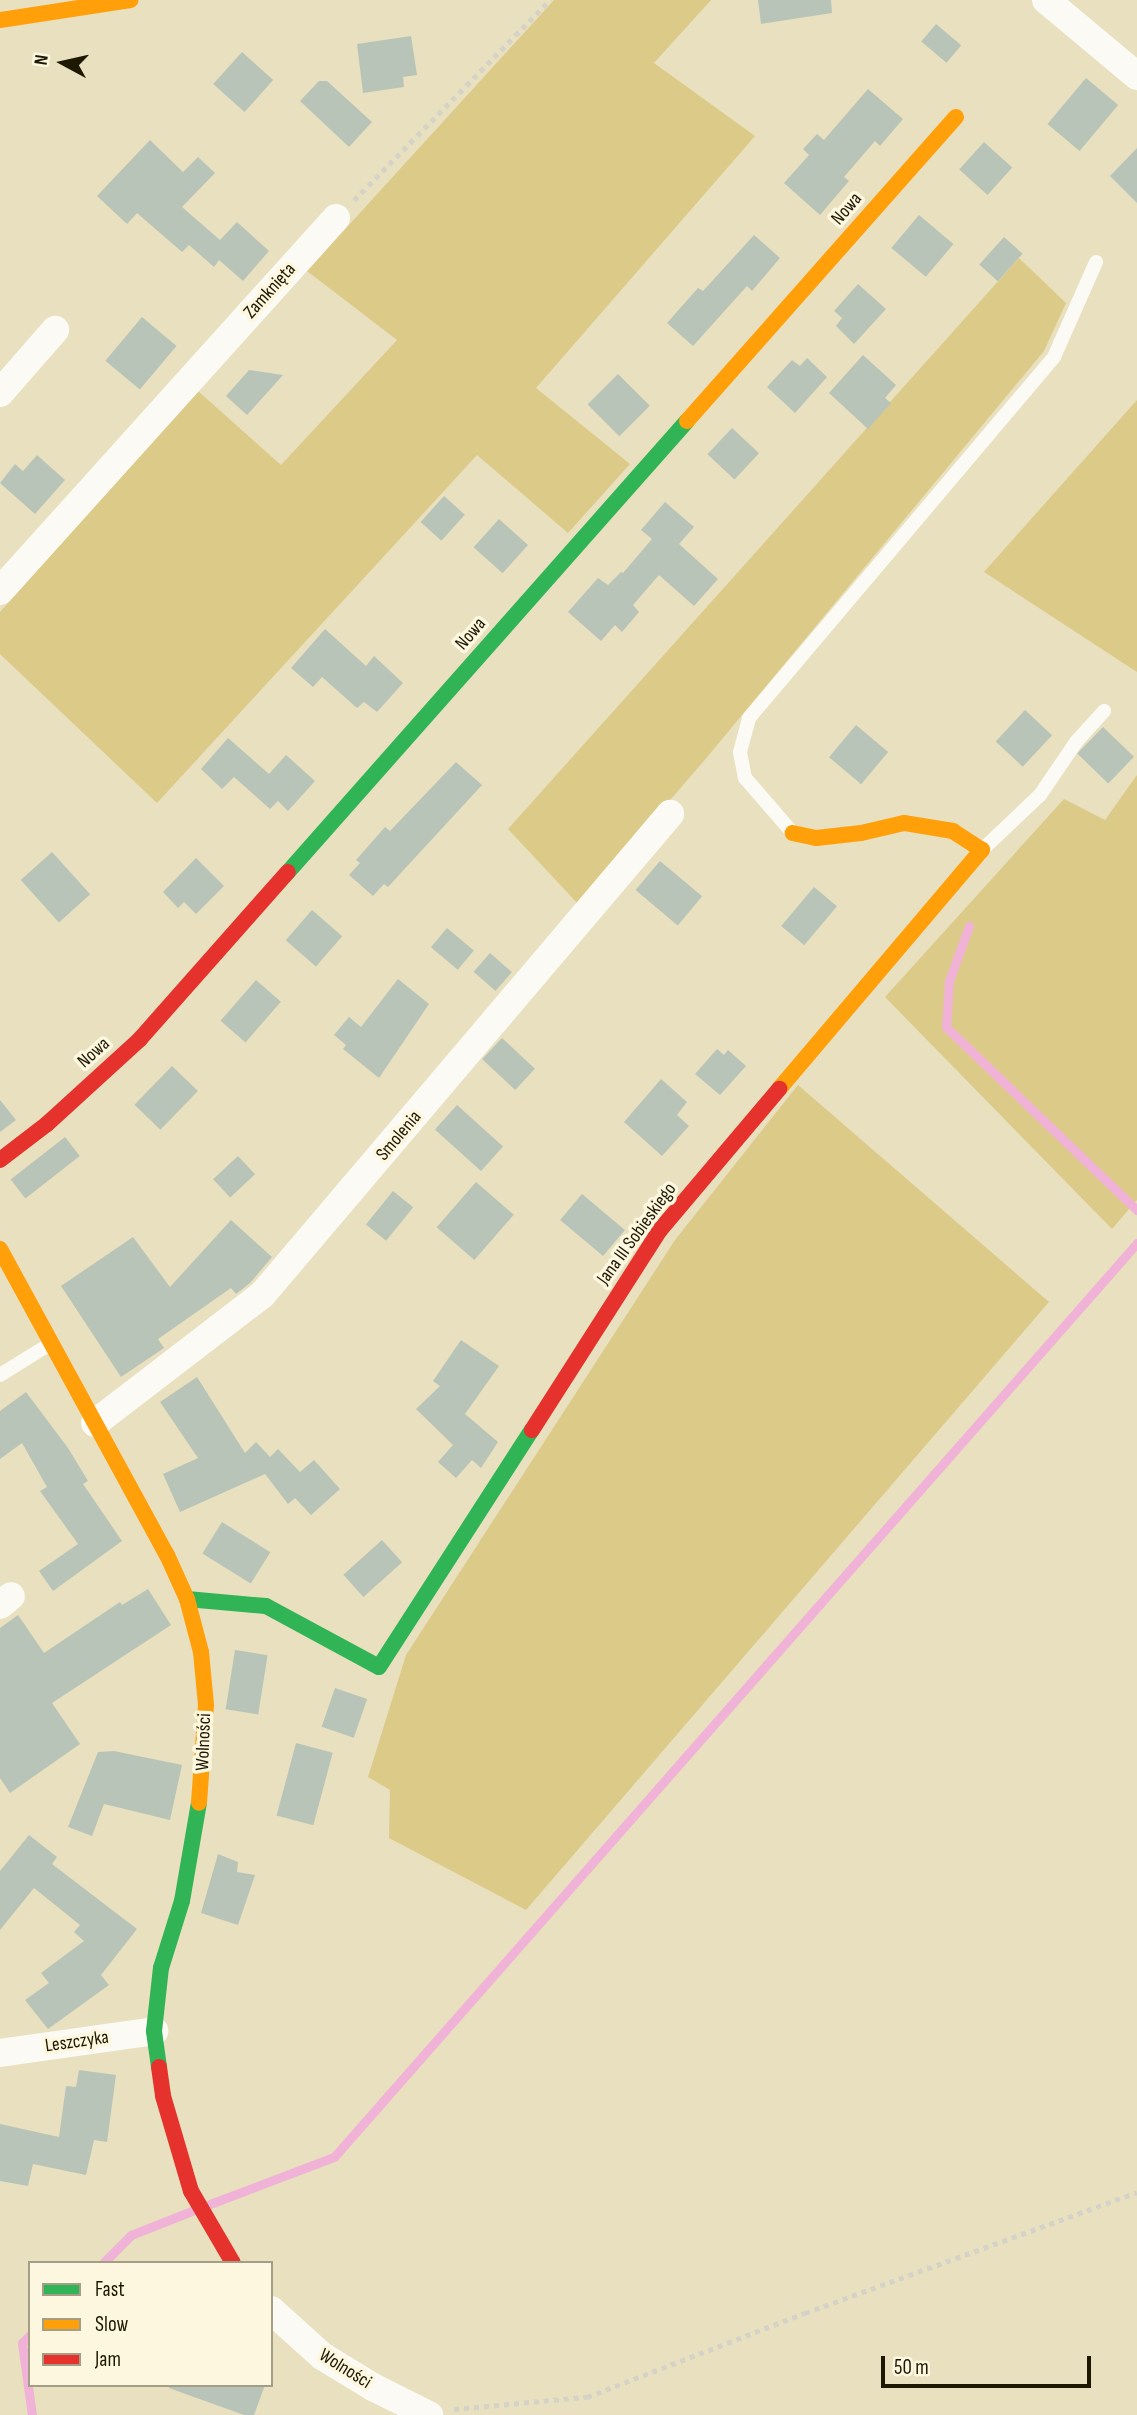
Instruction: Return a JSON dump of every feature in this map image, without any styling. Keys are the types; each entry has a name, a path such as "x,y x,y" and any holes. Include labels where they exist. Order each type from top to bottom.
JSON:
{"street":[{"path":"0,20 130,0"},
{"path":"1046,0 1137,76"},
{"name":"Nowa","path":"0,1160 47,1124 140,1039 956,117"},
{"name":"Zamknięta","path":"0,591 336,218"},
{"path":"0,393 55,330"},
{"name":"Smolenia","path":"95,1423 262,1296 670,814"},
{"path":"793,832 817,838 861,833 904,823 953,831 982,850"},
{"name":"Jana III Sobieskiego","path":"187,1599 265,1606 379,1667 660,1230 982,850"},
{"name":"Wolności","path":"0,1249 8,1286 51,1344 167,1555 187,1599 202,1665 206,1705 203,1781 182,1901 161,1968 154,2031 163,2096 191,2190 232,2261"},
{"name":"Leszczyka","path":"0,2053 154,2031"},
{"name":"Wolności","path":"273,2311 322,2356 373,2387 425,2413"}],"lane":[{"path":"793,832 745,778 740,752 749,718 1054,357 1096,262"},
{"path":"982,850 1040,795 1076,742 1104,711"},
{"path":"0,1375 51,1344"}],"path":[{"path":"336,218 550,0"},
{"path":"425,2413 587,2397 805,2313 1137,2192"}],"shaded area":[{"path":"554,0 711,0 654,63 755,136 536,388 630,464 568,533 477,455 157,803 0,654 0,612 198,391 281,465 397,340 307,271"},
{"path":"1019,258 1066,303 1044,351 703,762 579,905 508,829"},
{"path":"1137,400 1137,672 984,572"},
{"path":"1137,775 1137,1200 1112,1229 885,997 1064,799 1105,820"},
{"path":"798,1085 1049,1302 526,1910 389,1838 390,1790 368,1777 406,1655 675,1240"}],"building":[{"path":"758,0 831,0 832,13 761,24"},
{"path":"936,24 961,45 946,63 921,42"},
{"path":"411,36 417,75 403,77 404,87 363,93 357,44"},
{"path":"242,52 273,80 244,112 213,84"},
{"path":"1086,78 1118,105 1080,151 1047,124"},
{"path":"319,81 327,81 372,122 349,147 300,101"},
{"path":"868,89 903,119 880,146 875,141 844,177 849,181 820,215 784,183 809,155 803,149 817,134 824,140"},
{"path":"150,140 183,172 198,157 215,173 182,207 220,240 237,222 269,251 243,281 219,260 214,267 189,245 182,252 137,213 127,224 97,196"},
{"path":"984,142 1012,167 987,195 959,169"},
{"path":"1137,148 1137,203 1110,176"},
{"path":"919,215 953,244 926,277 891,248"},
{"path":"754,235 780,258 752,291 747,286 693,346 667,323 698,288 703,291"},
{"path":"1004,237 1023,254 998,281 979,264"},
{"path":"858,284 886,309 854,344 836,326 842,318 834,311"},
{"path":"142,317 176,346 140,390 105,361"},
{"path":"863,355 896,385 885,398 891,403 868,429 829,393"},
{"path":"807,358 827,377 795,413 767,387 792,360 800,366"},
{"path":"249,370 283,375 247,415 226,396"},
{"path":"618,374 650,406 619,436 588,404"},
{"path":"732,428 759,453 735,480 707,454"},
{"path":"37,455 65,480 35,514 0,483 15,464 23,471"},
{"path":"444,496 465,515 441,541 421,522"},
{"path":"665,502 694,527 679,544 718,579 694,606 659,575 633,605 639,612 622,632 615,625 601,641 568,612 598,578 608,585 623,573 652,539 641,530"},
{"path":"499,519 528,545 503,573 474,547"},
{"path":"325,629 366,666 374,656 403,683 377,712 364,702 357,708 322,677 313,687 291,668"},
{"path":"1025,710 1052,735 1023,767 996,741"},
{"path":"856,725 888,752 861,784 829,757"},
{"path":"1103,727 1134,757 1108,783 1077,754"},
{"path":"228,738 269,774 286,755 315,781 288,811 278,801 270,809 234,777 222,789 201,769"},
{"path":"456,762 482,785 388,887 384,884 373,896 349,875 360,863 356,860 385,827 390,831"},
{"path":"52,852 90,894 59,922 21,880"},
{"path":"196,858 224,886 196,914 184,902 178,908 163,892"},
{"path":"660,861 702,896 678,925 636,890"},
{"path":"814,887 837,906 804,945 781,926"},
{"path":"312,910 342,936 316,966 286,940"},
{"path":"447,928 474,950 458,970 431,947"},
{"path":"490,953 512,972 495,991 474,972"},
{"path":"398,979 429,1004 379,1078 343,1049 346,1045 334,1035 349,1017 361,1027"},
{"path":"256,980 281,1002 245,1042 221,1021"},
{"path":"502,1038 535,1069 515,1090 482,1059"},
{"path":"717,1049 724,1055 728,1050 746,1066 720,1095 695,1074"},
{"path":"172,1066 198,1091 160,1130 134,1105"},
{"path":"661,1079 687,1102 677,1115 689,1126 662,1156 624,1122"},
{"path":"0,1100 16,1120 0,1132"},
{"path":"457,1105 503,1146 481,1171 435,1130"},
{"path":"65,1137 80,1156 25,1198 11,1179"},
{"path":"238,1156 255,1174 230,1197 213,1179"},
{"path":"476,1182 514,1215 474,1260 437,1227"},
{"path":"393,1191 413,1207 386,1241 366,1224"},
{"path":"582,1194 625,1230 603,1256 560,1220"},
{"path":"231,1220 272,1257 250,1283 236,1294 231,1288 158,1339 164,1348 121,1377 61,1286 133,1237 170,1287"},
{"path":"461,1340 499,1366 465,1414 498,1442 481,1468 472,1460 456,1478 438,1462 453,1445 416,1409 440,1386 433,1381"},
{"path":"197,1377 245,1453 256,1442 270,1457 278,1449 300,1472 314,1460 340,1489 311,1515 295,1498 288,1504 265,1474 180,1512 163,1474 198,1458 160,1402"},
{"path":"26,1392 68,1448 88,1481 83,1484 122,1541 53,1591 39,1571 78,1544 40,1491 47,1487 22,1443 0,1459 0,1411"},
{"path":"222,1522 270,1552 251,1584 202,1553"},
{"path":"382,1540 402,1562 363,1597 343,1575"},
{"path":"148,1589 171,1625 52,1703 80,1744 10,1793 0,1778 0,1628 18,1615 44,1653 120,1602 122,1605"},
{"path":"235,1650 268,1655 258,1714 226,1709"},
{"path":"335,1688 367,1699 354,1738 322,1727"},
{"path":"296,1743 333,1753 313,1825 277,1815"},
{"path":"114,1751 182,1765 170,1820 104,1804 92,1836 68,1827 98,1752"},
{"path":"29,1835 57,1857 52,1864 137,1929 101,1975 109,1985 48,2029 25,2000 49,1983 41,1973 84,1941 74,1932 80,1925 34,1888 0,1930 0,1871"},
{"path":"218,1854 238,1862 237,1872 255,1875 238,1925 201,1913"},
{"path":"79,2070 116,2075 107,2142 94,2140 86,2175 33,2164 28,2186 0,2181 0,2124 59,2137 66,2086 76,2087"},
{"path":"264,2387 254,2415 244,2415 169,2388"}],"waterway":[{"path":"969,926 949,981 946,1027 1137,1210"},
{"path":"210,2204 334,2157 1137,1243"},
{"path":"105,2261 131,2235 194,2210"},
{"path":"28,2337 22,2343 28,2386"},
{"path":"28,2387 32,2415"}],"traffic: fast":[{"path":"288,872 687,421"},
{"path":"187,1599 266,1606 379,1667 532,1430"},
{"path":"159,2067 154,2031 161,1968 182,1901 199,1803"}],"traffic: slow":[{"path":"0,20 130,0"},
{"path":"687,421 956,117"},
{"path":"779,1089 982,850 953,831 904,823 861,833 816,838 793,833"},
{"path":"0,1249 167,1555 187,1599 201,1652 206,1705 199,1803"}],"traffic: jam":[{"path":"0,1160 47,1124 140,1039 288,872"},
{"path":"532,1430 660,1230 779,1089"},
{"path":"159,2067 163,2096 191,2191 232,2261"}]}
